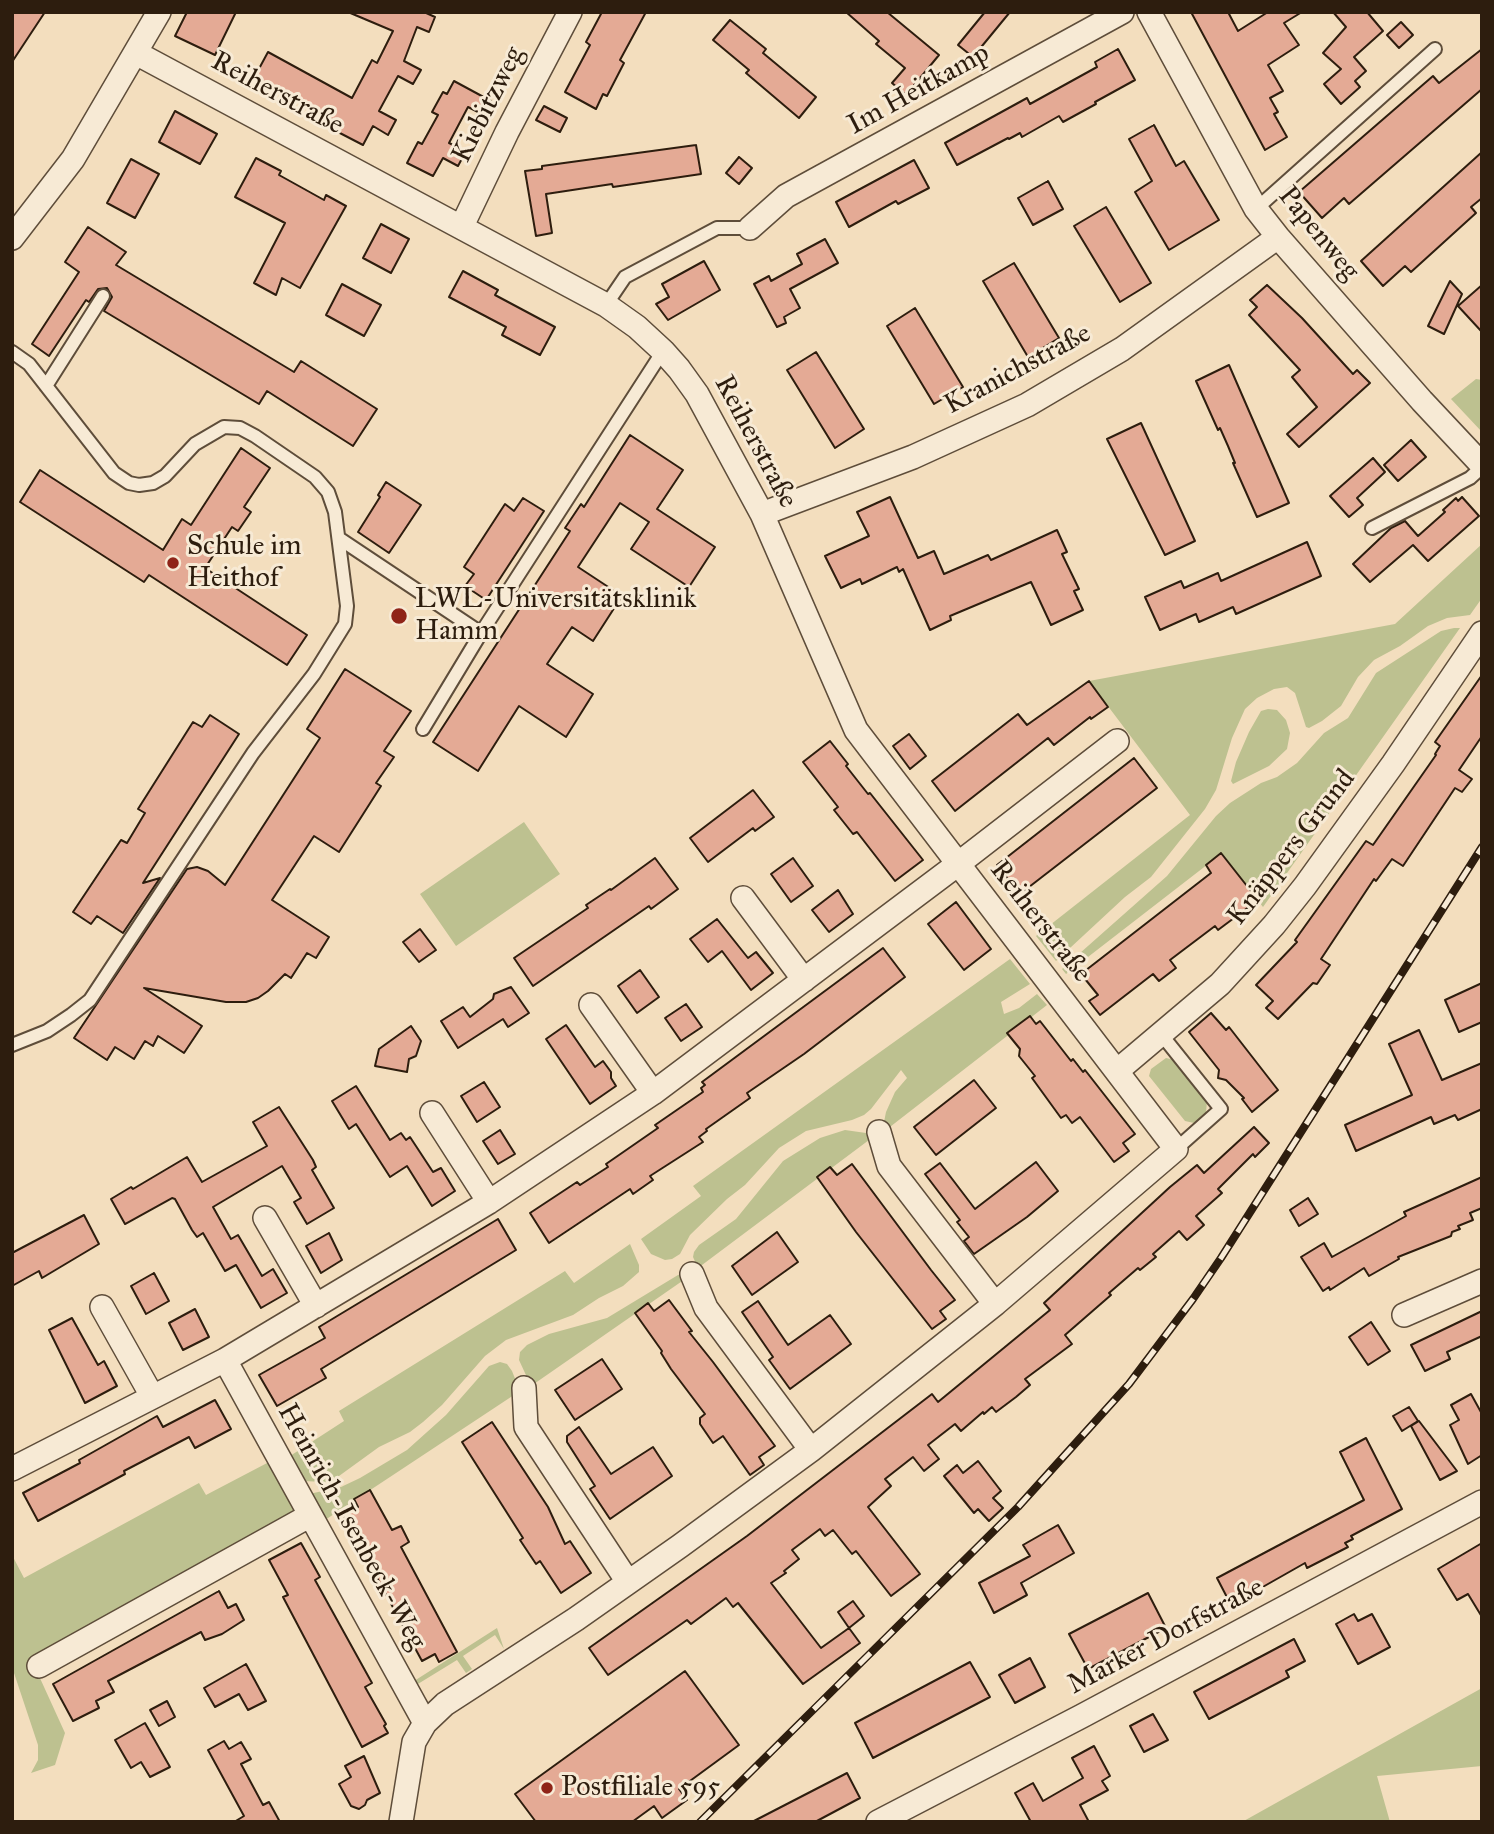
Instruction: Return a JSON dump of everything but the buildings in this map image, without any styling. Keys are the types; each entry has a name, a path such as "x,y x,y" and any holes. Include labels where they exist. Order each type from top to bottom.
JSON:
{"street":[{"path":"12,239 73,159 159,12"},
{"name":"Kiebitzweg","path":"462,226 507,132 570,12"},
{"name":"Im Heitkamp","path":"750,228 786,196 1122,12"},
{"name":"Papenweg","path":"1149,12 1256,209 1422,401 1482,466"},
{"name":"Reiherstraße","path":"136,53 606,305 637,327 663,351 697,394 762,514 856,730 1176,1149"},
{"name":"Kranichstraße","path":"762,514 913,457 1027,405 1122,349 1278,237"},
{"name":"Knäppers Grund","path":"1117,1071 1220,984 1274,925 1393,764 1482,633"},
{"path":"12,1469 225,1360 489,1202 653,1093 1117,741"},
{"path":"743,898 804,980"},
{"path":"591,1005 653,1093"},
{"path":"432,1113 489,1202"},
{"path":"879,1132 889,1166 995,1304"},
{"path":"401,1822 414,1742 425,1723 445,1704 628,1582 811,1450 995,1304 1176,1149"},
{"path":"265,1218 316,1306"},
{"path":"692,1274 706,1308 811,1450"},
{"path":"1404,1315 1482,1281"},
{"path":"102,1307 152,1396"},
{"name":"Heinrich-Isenbeck-Weg","path":"225,1360 425,1723"},
{"path":"524,1388 526,1427 628,1582"},
{"name":"Marker Dorfstraße","path":"878,1822 1482,1502"},
{"path":"39,1666 309,1516"}],"lane":[{"path":"1256,209 1435,49"},
{"path":"606,305 625,278 660,259 718,228 750,228"},
{"path":"46,386 103,296"},
{"path":"423,729 481,633 663,351"},
{"path":"12,352 29,365 114,473 129,483 153,483 166,476 195,444 225,427 240,428 256,436 315,477 328,492 335,512 347,606 345,624 314,674 253,753 90,1000 47,1031 12,1045"},
{"path":"1372,528 1470,478 1482,466"},
{"path":"340,539 481,633"},
{"path":"1161,1034 1221,1109 1176,1149"}],"green space":[{"path":"1476,379 1482,380 1482,432 1451,399"},
{"path":"1482,544 1482,598 1470,615 1447,618 1428,626 1374,660 1358,677 1341,706 1322,721 1306,727 1295,693 1287,687 1274,689 1257,698 1245,709 1232,738 1216,790 1205,809 1151,877 1125,897 1056,961 1036,936 1190,815 1089,681 1395,624"},
{"path":"1460,628 1263,907 1221,854 1066,974 1062,969 1167,876 1216,816 1230,803 1297,763 1324,733 1348,718 1376,673 1441,631"},
{"path":"1277,710 1286,720 1290,733 1287,749 1269,766 1233,784 1231,781 1236,762 1249,732 1261,711"},
{"path":"524,822 560,874 456,946 420,894"},
{"path":"1010,959 1030,984 1001,1002 1004,1014 1019,1008 1037,994 1047,1005 886,1130 886,1112 895,1092 907,1078 901,1070 864,1115 806,1131 779,1148 745,1185 690,1235 680,1254 665,1260 651,1254 641,1239 701,1196 693,1186"},
{"path":"1166,1058 1175,1060 1207,1101 1206,1113 1194,1123 1185,1121 1149,1076 1151,1069"},
{"path":"845,1130 866,1133 873,1137 698,1268 693,1257 699,1245 736,1219 783,1161 820,1138"},
{"path":"630,1244 639,1265 639,1272 623,1286 573,1315 506,1340 485,1356 442,1405 423,1422 410,1432 379,1447 339,1476 328,1482 301,1481 290,1456 344,1421 339,1411 565,1271 574,1283"},
{"path":"684,1274 688,1277 531,1386 519,1360 520,1352 527,1345 549,1334 607,1318 678,1275"},
{"path":"500,1362 507,1364 512,1371 520,1391 325,1520 309,1494 341,1487 407,1450 446,1415 489,1366"},
{"path":"269,1462 300,1517 34,1665 65,1733 55,1765 31,1773 38,1760 38,1745 12,1667 12,1555 24,1578 199,1483 206,1495"},
{"path":"497,1628 504,1649 495,1635 463,1656 472,1669 466,1673 457,1660 413,1687 411,1683"},
{"path":"1482,1688 1482,1766 1377,1776 1390,1822 1242,1822"}],"railway":[{"path":"700,1822 1018,1507 1129,1384 1221,1258 1482,847"}],"place":[{"name":"Schule im Heithof","path":"173,563"},
{"name":"LWL-Universitätsklinik Hamm","path":"399,616"},
{"name":"Postfiliale 595","path":"547,1788"}]}
